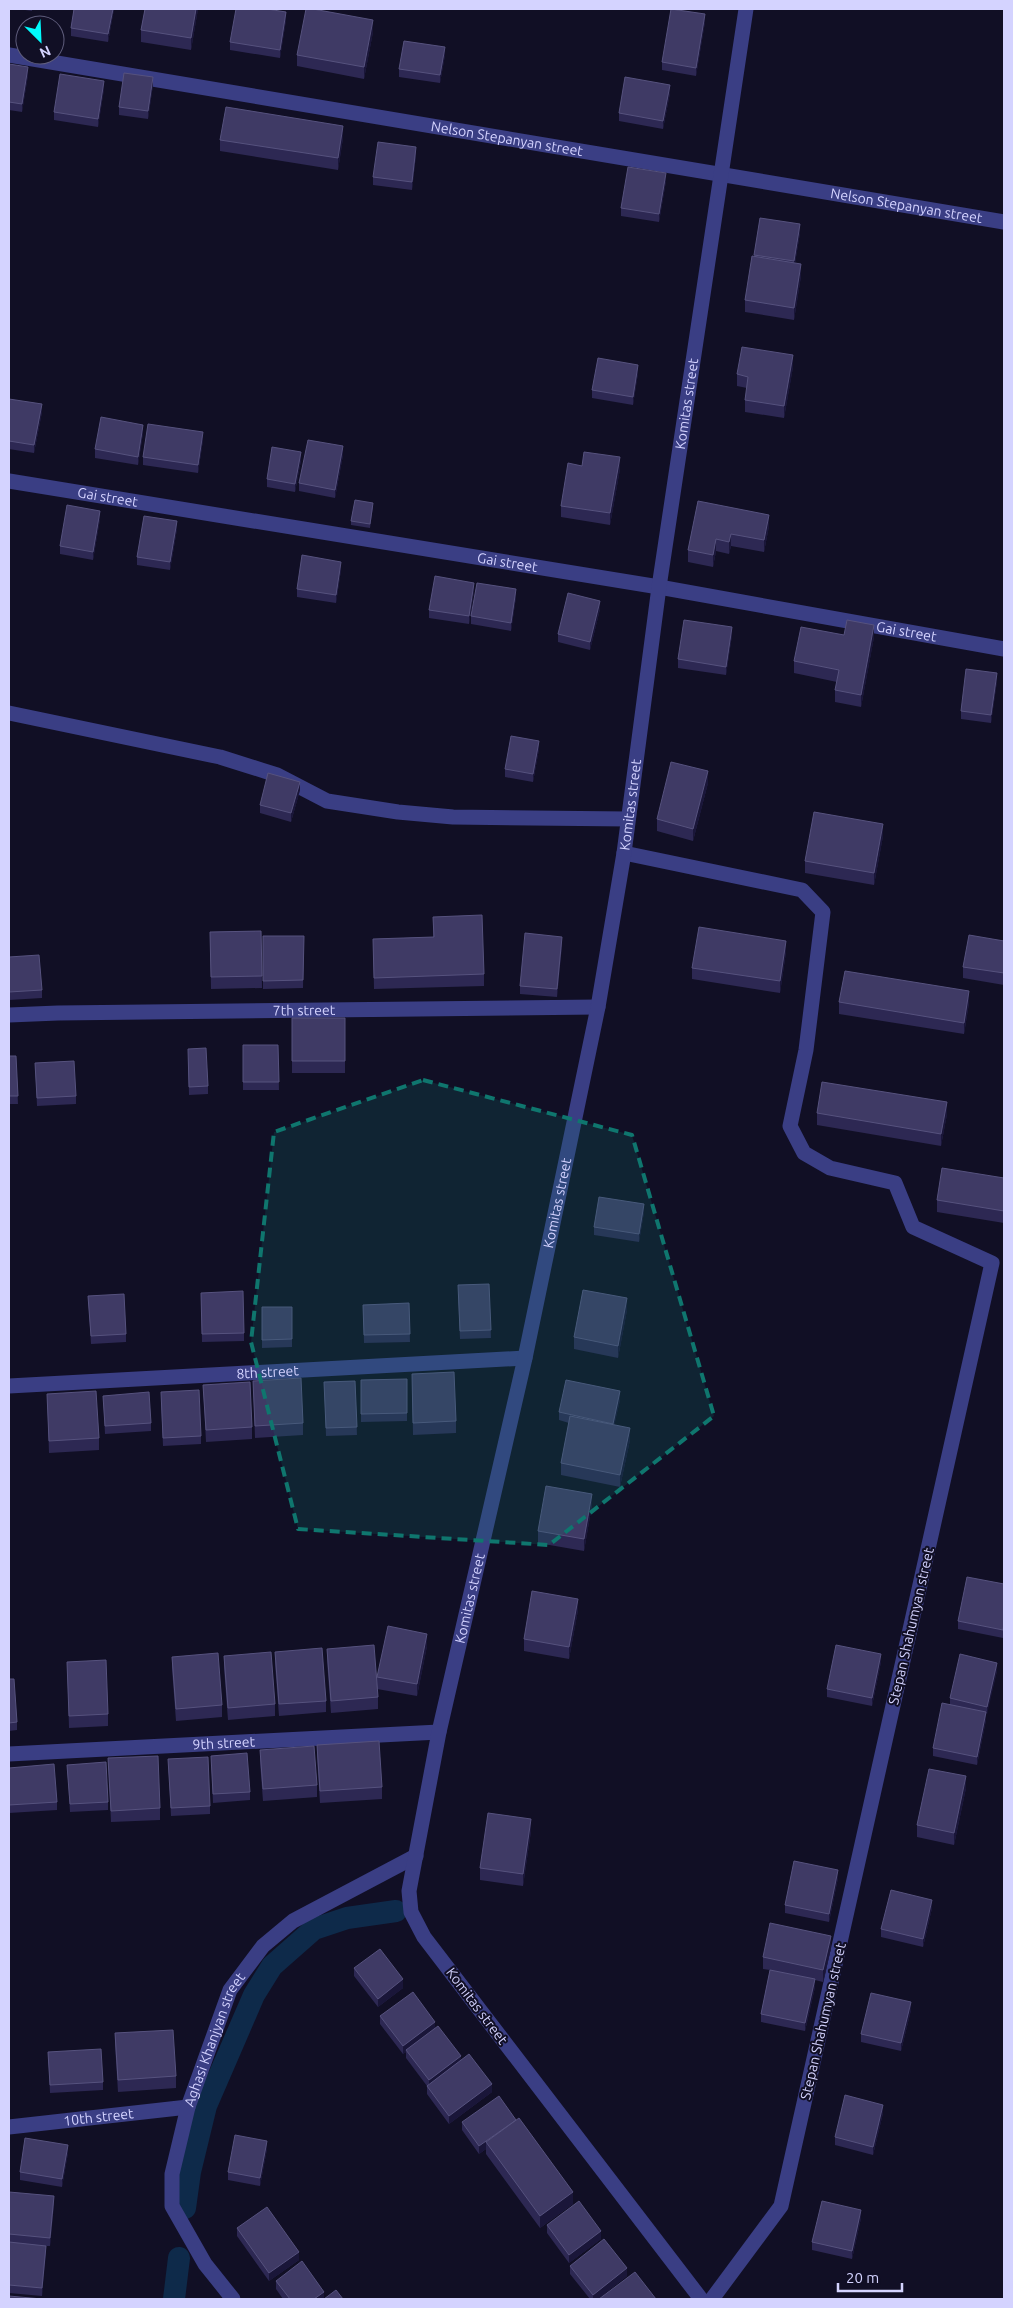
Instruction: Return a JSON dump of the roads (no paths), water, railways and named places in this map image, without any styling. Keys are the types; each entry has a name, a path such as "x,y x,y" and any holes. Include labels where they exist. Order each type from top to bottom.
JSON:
{"street":[{"name":"Komitas street","path":"701,2299 424,1937 411,1912 409,1891 439,1732 525,1358 598,1007 624,853 659,587 746,9"},
{"name":"Nelson Stepanyan street","path":"9,55 1004,222"},
{"name":"Gai street","path":"9,482 659,587 1004,649"},
{"path":"9,713 220,757 277,775 327,801 398,812 453,817 628,819"},
{"name":"Stepan Shahumyan street","path":"624,853 802,890 822,912 806,1050 790,1126 804,1153 830,1168 895,1183 912,1227 992,1263 781,2206 712,2299"},
{"name":"7th street","path":"9,1015 598,1007"},
{"name":"8th street","path":"9,1386 525,1358"},
{"name":"9th street","path":"9,1754 439,1732"},
{"name":"Aghasi Khanjyan street","path":"232,2299 205,2264 172,2206 172,2174 188,2107 230,1990 263,1946 294,1921 416,1856"},
{"name":"10th street","path":"9,2127 188,2107"}],"waterway":[{"path":"185,2208 190,2172 206,2106 254,1995 272,1966 314,1929 347,1918 396,1911"},
{"path":"174,2299 179,2258"}]}
